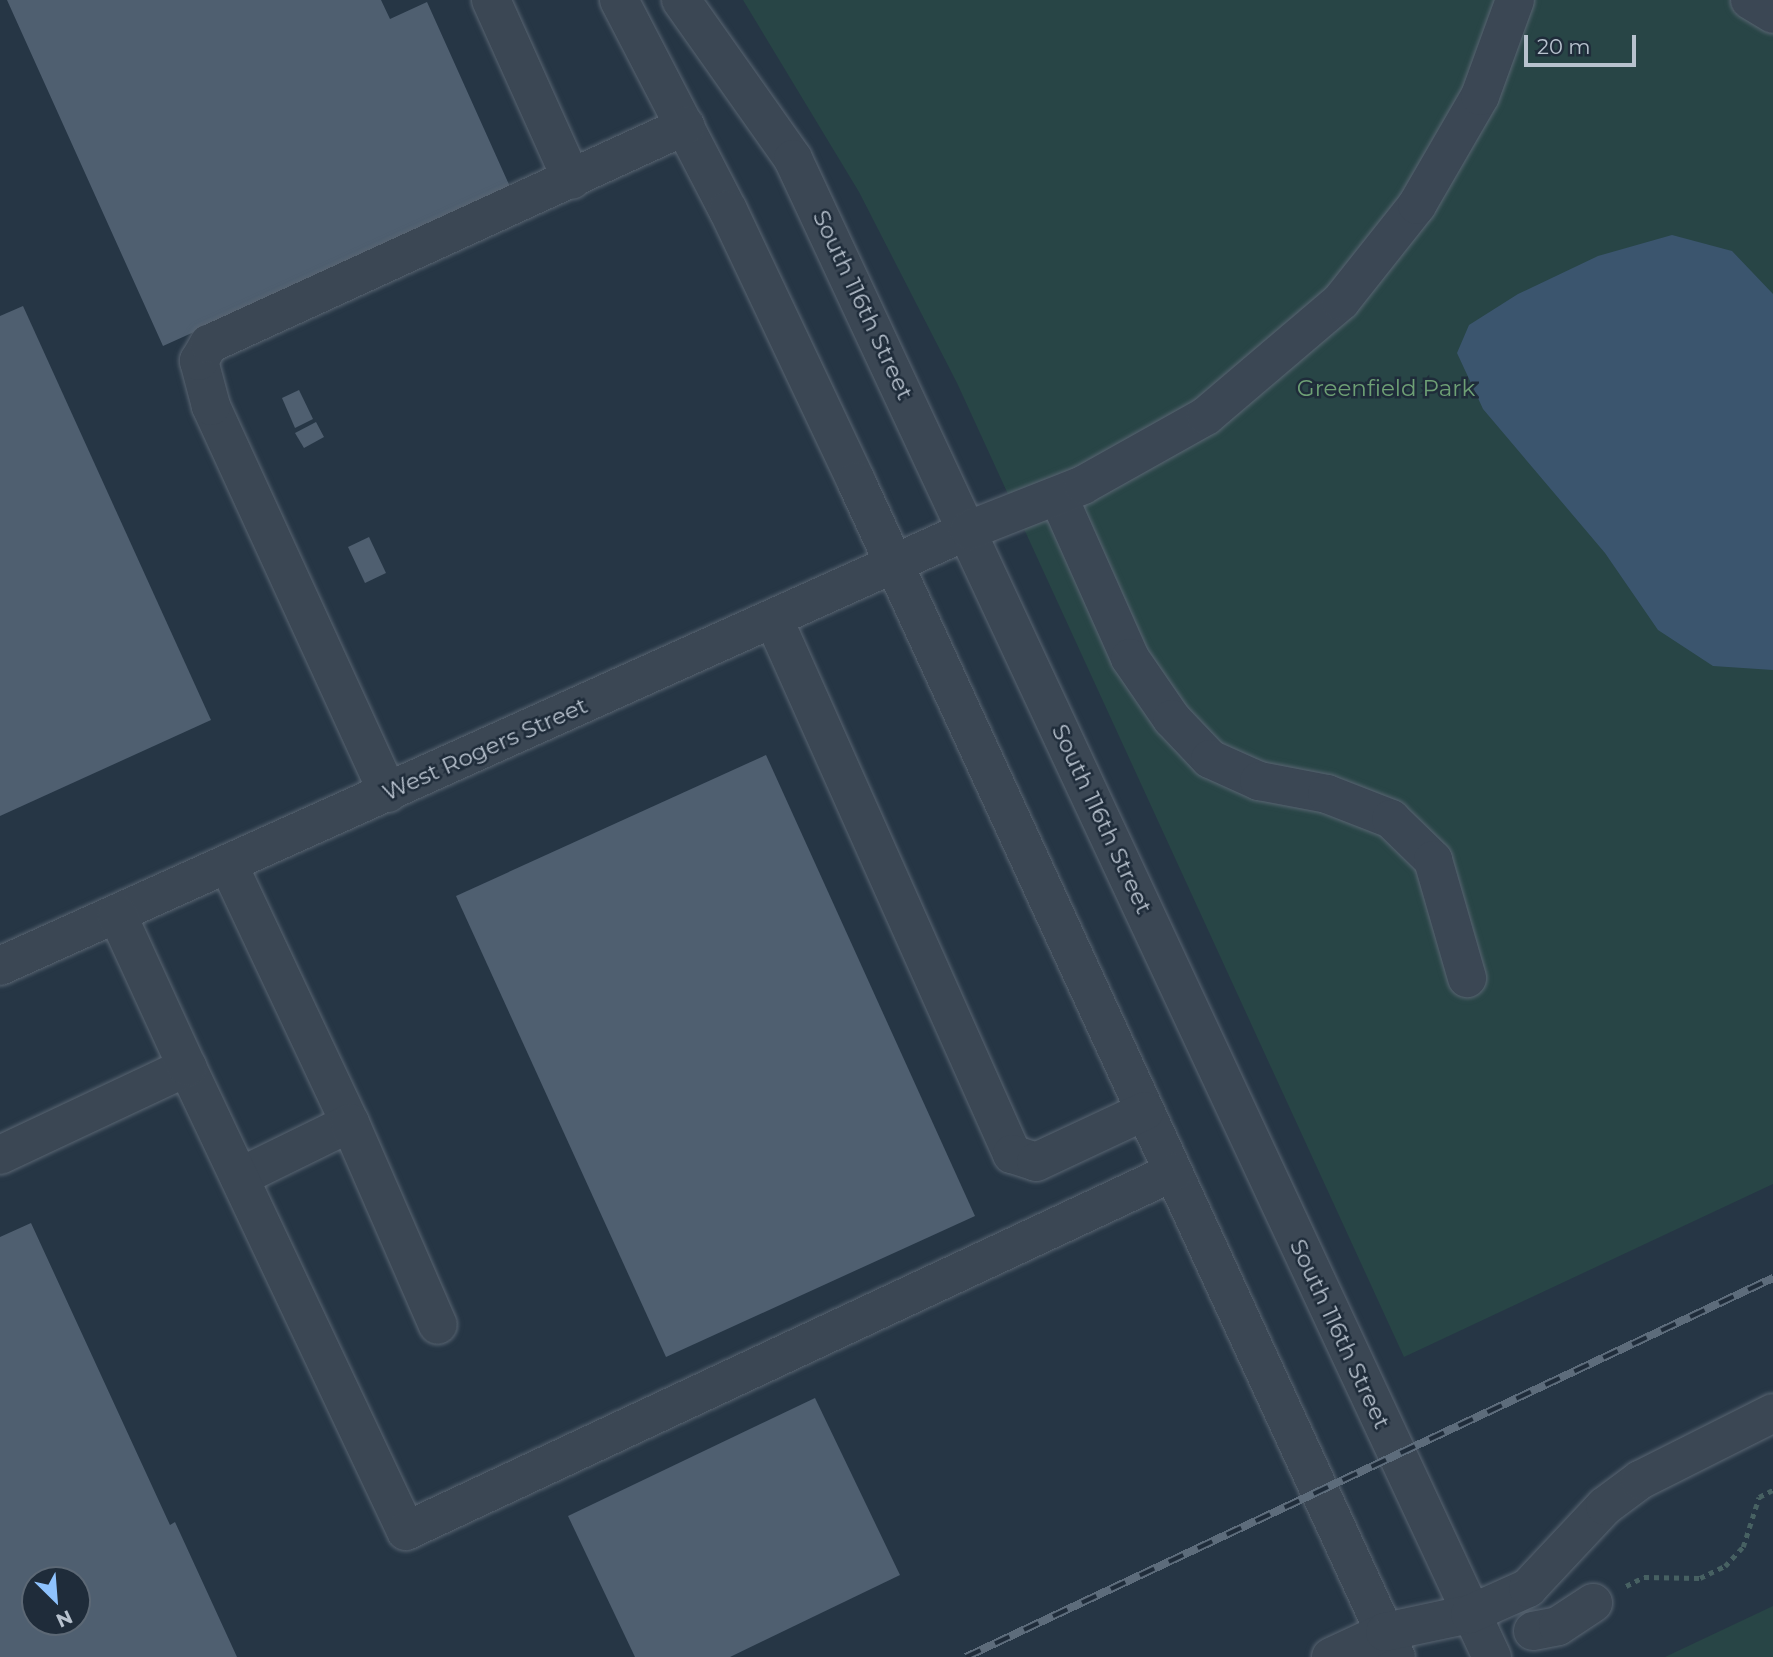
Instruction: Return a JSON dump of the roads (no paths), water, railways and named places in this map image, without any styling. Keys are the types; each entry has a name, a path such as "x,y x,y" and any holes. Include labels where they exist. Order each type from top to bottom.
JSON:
{"street":[{"path":"491,0 572,180"},
{"path":"619,0 685,126 894,566 1391,1644"},
{"name":"South 116th Street","path":"681,0 793,159 969,530 1492,1657"},
{"name":"West Rogers Street","path":"0,966 969,530 1058,495 1206,416 1341,301 1417,205 1480,96 1515,0"},
{"path":"1751,0 1773,14"},
{"path":"388,793 211,406 199,361 209,344 685,126"},
{"path":"1058,495 1129,658 1172,719 1210,759 1259,781 1327,794 1391,820 1433,860 1467,978"},
{"path":"774,620 1012,1154 1037,1162 1145,1111"},
{"path":"228,864 350,1123 438,1325"},
{"path":"117,914 406,1531 1173,1172"},
{"path":"0,1155 187,1067"},
{"path":"240,1177 350,1123"},
{"path":"1331,1657 1391,1644 1471,1614 1528,1588 1605,1506 1640,1480 1773,1413"},
{"path":"1533,1631 1558,1626 1593,1603"}],"water":[{"path":"1672,235 1732,251 1773,294 1773,670 1713,666 1658,630 1605,553 1483,409 1457,353 1469,325 1518,294 1598,256"}],"railway":[{"path":"966,1657 1773,1278"}],"park label":[{"name":"Greenfield Park","path":"1386,388"}]}
